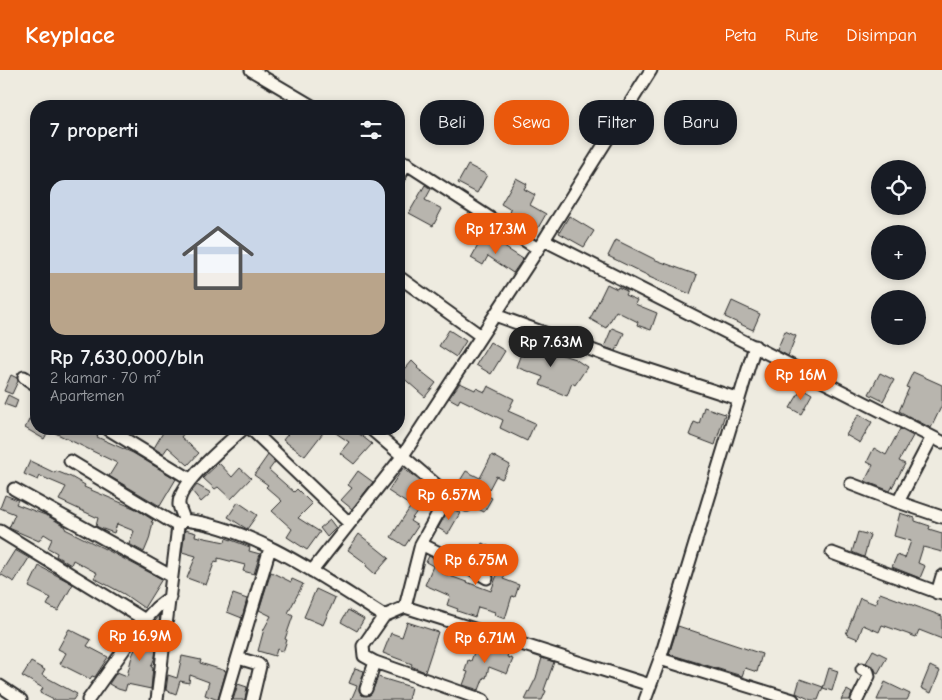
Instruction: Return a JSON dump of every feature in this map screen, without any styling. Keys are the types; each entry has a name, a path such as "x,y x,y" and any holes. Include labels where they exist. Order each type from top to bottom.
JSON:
{"street":[{"path":"251,70 302,100"},
{"path":"312,571 402,457 541,245 651,70"},
{"path":"405,162 541,245 755,346 937,440 898,502"},
{"path":"405,281 481,336"},
{"path":"495,315 622,361 739,399"},
{"path":"645,700 660,659 755,346"},
{"path":"24,377 30,381"},
{"path":"118,435 190,479"},
{"path":"160,699 171,576 181,523 179,504 182,492 190,479 237,435"},
{"path":"257,435 349,524"},
{"path":"378,435 448,495 467,505"},
{"path":"70,461 181,523 215,525 270,548 312,571 384,616"},
{"path":"851,484 942,517"},
{"path":"14,489 171,576"},
{"path":"404,607 421,544 448,495"},
{"path":"0,531 145,620"},
{"path":"421,544 472,568 487,578"},
{"path":"225,700 270,548"},
{"path":"832,553 939,593 942,576"},
{"path":"88,700 145,620 170,597"},
{"path":"483,700 375,662 364,656 363,646 384,616 404,607 650,685"},
{"path":"238,658 260,666 252,700"},
{"path":"660,659 793,700"},
{"path":"366,689 375,662"},
{"path":"857,700 869,676 868,672 862,669"},
{"path":"0,686 21,700"}],"building":[{"path":"468,165 487,175 477,193 458,183"},
{"path":"516,178 527,184 524,189 535,195 530,205 546,214 538,228 510,213 511,210 501,204"},
{"path":"425,185 431,189 425,200 442,209 433,226 409,213"},
{"path":"569,216 594,231 584,247 559,233"},
{"path":"487,236 523,259 513,273 488,256 483,265 471,258 481,240 484,242"},
{"path":"616,240 656,260 697,275 690,294 649,277 608,256"},
{"path":"607,284 627,291 625,295 637,300 635,304 657,313 651,330 637,325 638,322 616,311 606,328 590,319"},
{"path":"732,301 760,314 753,330 725,317"},
{"path":"612,328 624,333 616,351 604,347"},
{"path":"449,330 466,341 456,357 439,346"},
{"path":"785,331 796,336 788,356 777,350"},
{"path":"490,342 505,351 491,374 476,365"},
{"path":"525,343 575,359 587,367 575,385 572,383 567,396 540,385 543,377 516,367"},
{"path":"412,361 417,368 436,383 425,397 405,379 405,369"},
{"path":"913,372 942,385 942,405 931,428 899,411 909,388 906,387"},
{"path":"880,373 894,380 883,401 869,394"},
{"path":"11,375 17,378 18,381 12,394 4,391"},
{"path":"460,383 475,390 476,388 485,392 488,386 514,399 508,411 535,423 527,441 500,428 503,420 460,399 458,403 449,398"},
{"path":"802,388 812,394 801,414 790,408"},
{"path":"8,395 18,400 15,408 4,404"},
{"path":"704,407 725,414 715,445 689,435 694,422 699,424"},
{"path":"859,414 872,422 860,443 846,435"},
{"path":"30,418 30,431 25,428"},
{"path":"900,429 913,436 899,461 905,464 890,491 865,481 873,465 867,462 874,448 886,455"},
{"path":"37,435 46,435 44,439"},
{"path":"59,435 98,435 97,437 133,453 176,479 160,506 109,476 117,463"},
{"path":"162,435 182,435 181,437 199,453 188,465 168,447 163,454 154,448"},
{"path":"287,435 321,435 305,456 283,440"},
{"path":"339,435 361,435 372,444 354,464 340,453 349,442"},
{"path":"268,455 275,462 269,470 294,492 297,489 312,504 298,518 320,532 307,550 287,537 292,529 272,511 282,501 266,487 268,485 254,475"},
{"path":"492,455 510,465 502,479 496,476 486,495 492,498 484,512 474,507 477,500 456,487 466,471 480,478"},
{"path":"30,461 55,473 56,471 71,477 85,485 84,487 136,509 153,520 151,522 153,522 149,540 144,552 129,544 134,531 117,524 114,533 96,526 98,518 59,500 66,487 40,476 38,480 24,474"},
{"path":"219,463 232,477 240,468 251,478 231,499 218,487 215,489 203,478"},
{"path":"403,468 431,492 410,521 418,526 405,546 391,537 411,506 388,491"},
{"path":"358,471 373,482 352,509 341,500 352,488 348,485"},
{"path":"197,485 211,493 201,502 192,491"},
{"path":"5,495 18,500 16,504 48,516 66,527 65,529 162,579 144,608 124,594 94,578 97,573 73,560 71,565 56,556 57,553 48,548 52,539 44,534 39,541 9,528 15,514 0,508"},
{"path":"238,502 257,515 247,529 228,517"},
{"path":"450,507 460,513 448,534 438,528"},
{"path":"900,513 930,526 929,529 942,533 942,552 923,547 918,563 925,566 920,578 892,567 897,555 905,558 911,541 894,536"},
{"path":"330,520 336,528 327,537 320,528"},
{"path":"185,530 196,533 195,536 225,542 226,538 250,547 249,551 260,554 254,574 243,571 245,565 218,558 218,562 215,561 206,585 187,578 196,556 182,552"},
{"path":"858,532 870,535 864,557 852,552"},
{"path":"359,534 389,558 375,574 366,566 367,564 348,550"},
{"path":"482,543 498,551 495,557 510,563 503,579 519,585 515,597 512,596 505,619 494,615 495,612 478,607 475,617 457,611 458,609 447,605 450,596 425,585 433,566 426,562 429,556 446,565 442,573 491,591 497,575 494,574 495,571 474,560"},
{"path":"15,550 29,558 14,582 0,574"},
{"path":"39,566 73,584 58,611 47,605 51,598 29,587"},
{"path":"271,572 291,582 292,579 303,584 288,613 293,616 285,639 287,640 283,652 277,649 275,656 258,651 264,629 271,616 259,610"},
{"path":"316,589 335,598 323,625 304,617"},
{"path":"880,593 942,616 942,639 919,630 916,637 882,625 879,632 863,625 858,639 846,634 860,598 875,604"},
{"path":"233,594 247,599 242,618 227,612"},
{"path":"348,610 364,619 357,631 341,622"},
{"path":"160,615 159,624 154,630 158,632 155,657 151,667 153,667 151,689 127,684 125,691 109,684 117,672 127,676 132,656 140,639"},
{"path":"407,622 438,632 425,672 411,666 412,664 383,653 391,633 402,637"},
{"path":"678,626 762,654 757,672 745,668 742,676 669,654"},
{"path":"69,629 91,640 87,646 108,657 95,677 92,676 90,679 60,664 66,653 58,649"},
{"path":"479,638 488,641 485,648 500,654 502,648 509,651 507,657 513,659 507,674 489,667 486,678 484,677 479,690 463,685 468,672 465,671 468,660 471,661"},
{"path":"873,650 887,657 878,673 874,667 866,663"},
{"path":"182,656 201,660 200,663 226,671 218,700 205,695 209,682 190,675 189,683 180,681 176,694 166,690 168,675 177,678"},
{"path":"542,658 554,662 544,690 546,691 542,700 525,700 536,678"},
{"path":"31,662 45,670 42,675 77,694 73,700 54,700 40,693 43,688 22,676"},
{"path":"930,666 940,671 931,693 921,688"},
{"path":"355,668 364,671 359,690 363,696 371,694 378,677 411,687 408,700 351,700 357,686 349,683"},
{"path":"829,668 838,671 832,691 823,688"},
{"path":"800,679 823,687 818,700 811,700 796,693"},
{"path":"885,682 910,694 907,700 877,700"},
{"path":"238,684 247,687 245,700 233,700"},
{"path":"847,690 852,693 850,700 841,700"}]}
